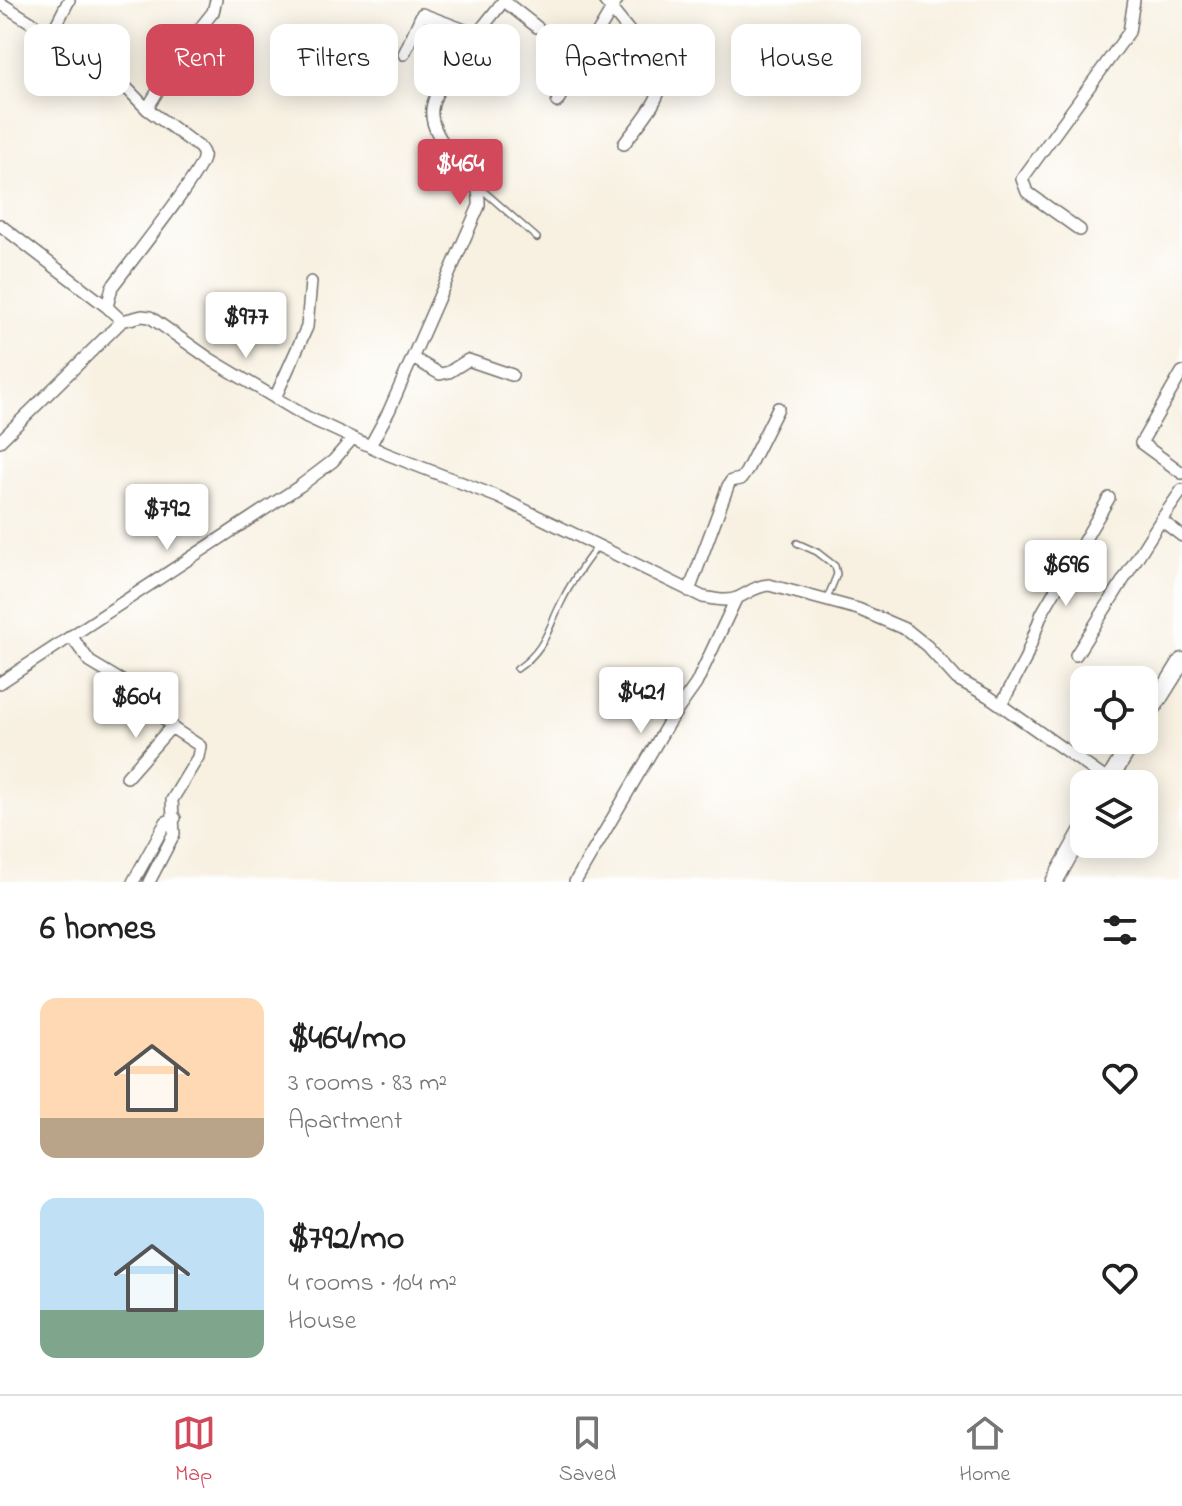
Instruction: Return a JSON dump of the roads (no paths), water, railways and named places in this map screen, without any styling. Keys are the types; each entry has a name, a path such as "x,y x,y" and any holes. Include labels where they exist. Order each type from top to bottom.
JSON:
{"main road":[{"path":"1158,700 1182,661"},
{"path":"1054,882 1070,853"}],"street":[{"path":"57,24 69,0"},
{"path":"147,109 181,52 213,12 216,0"},
{"path":"486,24 504,0 536,26"},
{"path":"1080,230 1027,192 1022,179 1129,32 1134,0"},
{"path":"0,3 33,24"},
{"path":"557,102 611,3 663,77 662,89 624,144"},
{"path":"418,24 422,14 449,24"},
{"path":"404,54 414,32"},
{"path":"107,307 112,287 203,161 199,147 147,109 130,92"},
{"path":"370,446 389,411 479,206 479,186 439,136 434,124 432,109 438,96"},
{"path":"0,225 122,321"},
{"path":"275,398 307,327 311,282"},
{"path":"0,441 122,321 150,317 210,359 352,439 498,497 689,591 715,599 736,599 754,588 769,585 827,600 907,630 927,646 957,679 1001,705 1091,770"},
{"path":"413,358 440,374 468,360 512,375"},
{"path":"1182,372 1141,443 1182,473"},
{"path":"689,591 728,486 731,481 741,479 746,472 778,408"},
{"path":"0,683 300,486 333,461 352,439"},
{"path":"1076,655 1182,490"},
{"path":"1001,705 1025,660 1042,613 1109,498"},
{"path":"1161,520 1182,536"},
{"path":"575,882 669,722 696,684 736,599"},
{"path":"71,636 90,662 125,683 172,726 197,743 200,750 172,800 171,809 175,818 171,844 149,882"},
{"path":"127,777 172,726"},
{"path":"133,882 166,822 175,818"}],"lane":[{"path":"479,186 537,238"},
{"path":"797,543 817,552 835,566 837,574 827,600"},
{"path":"517,669 547,638 561,601 597,546"}]}
